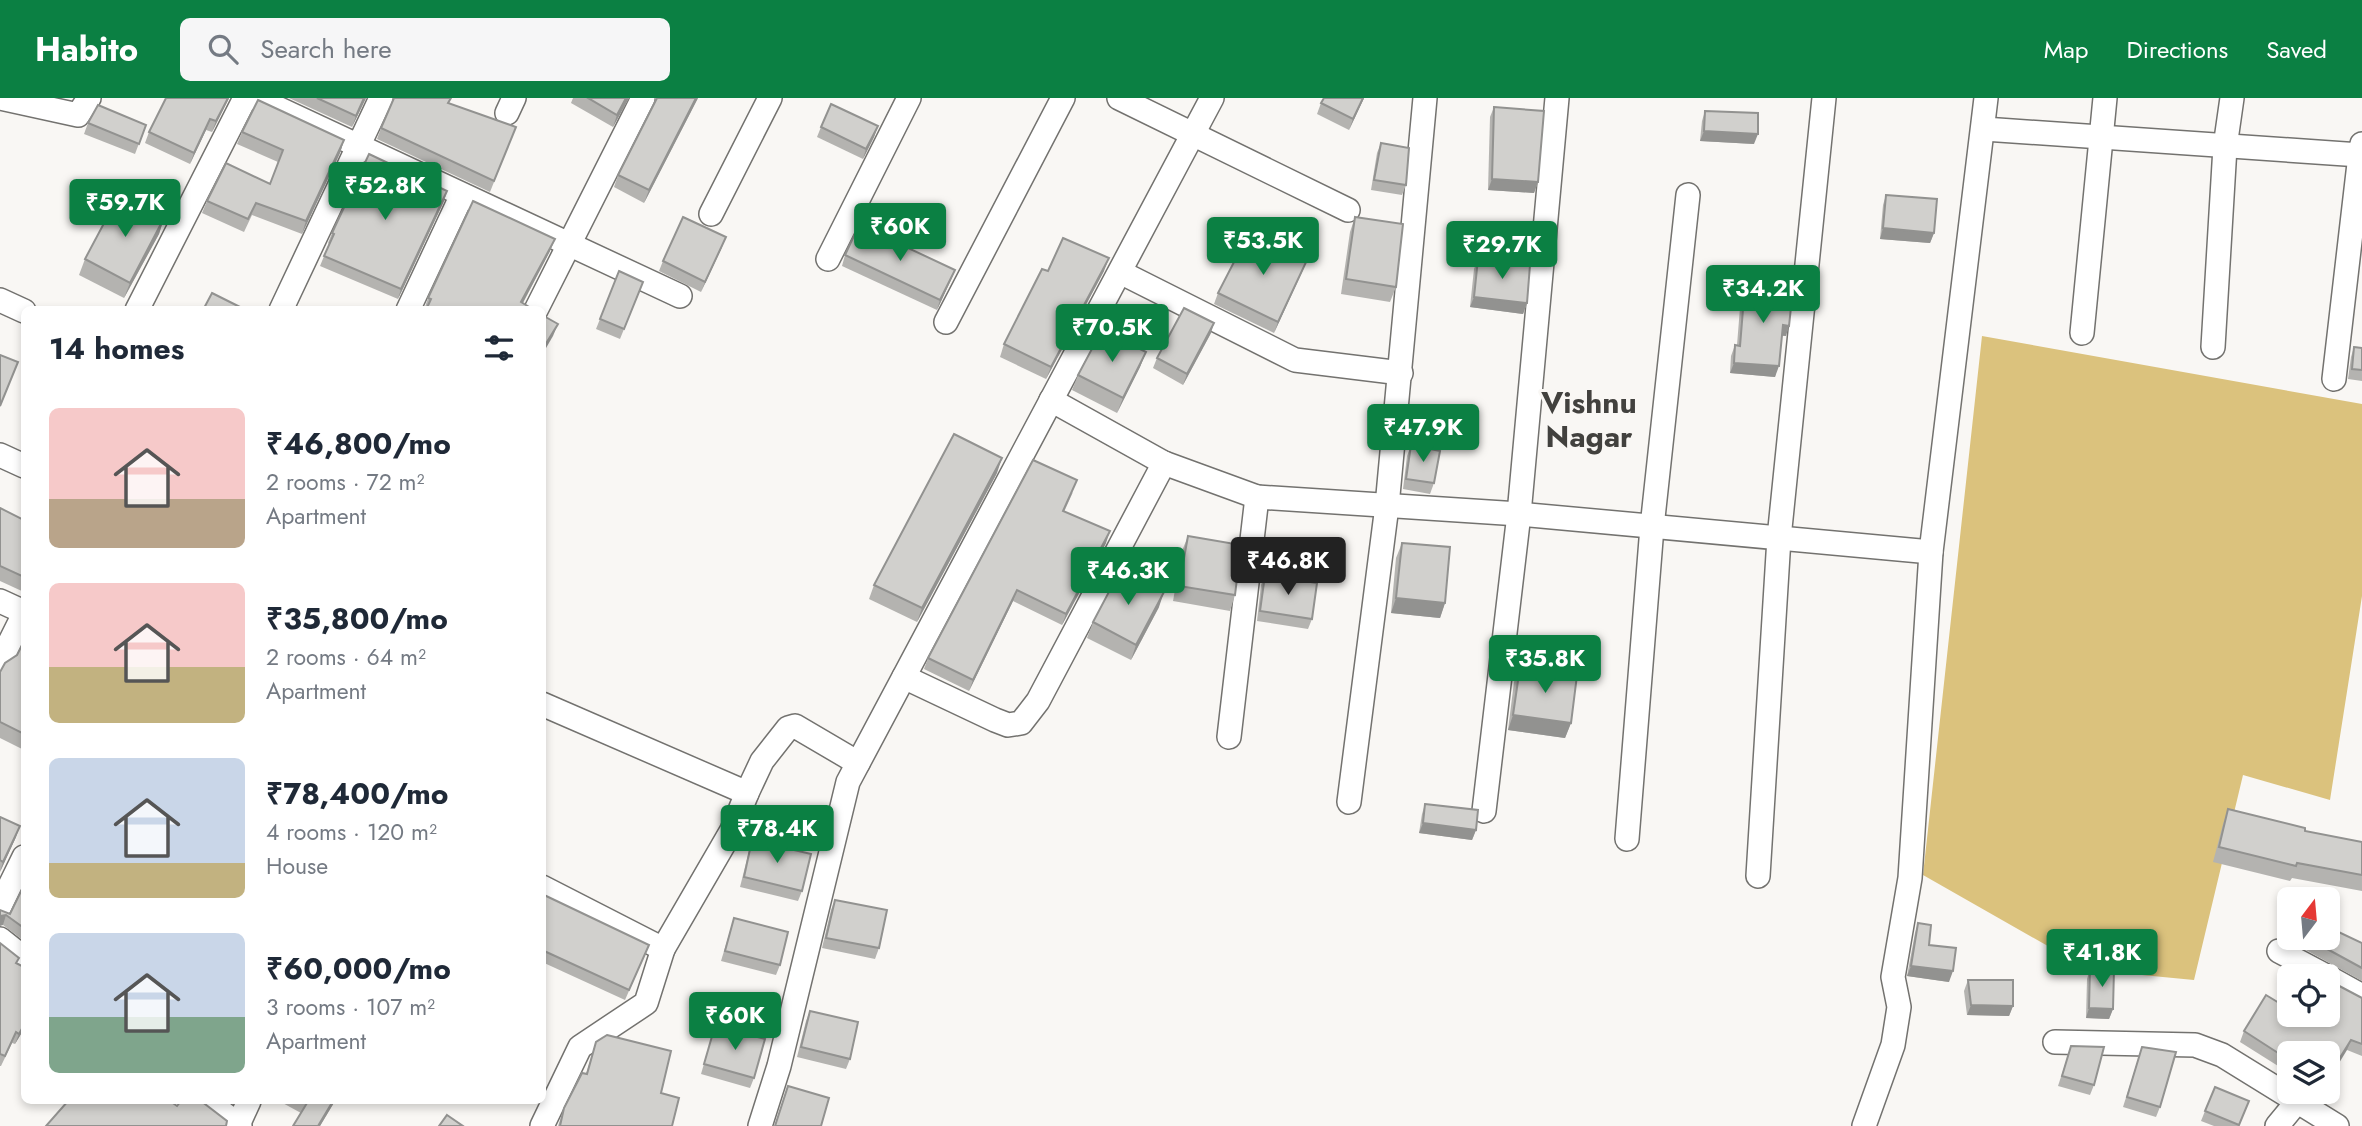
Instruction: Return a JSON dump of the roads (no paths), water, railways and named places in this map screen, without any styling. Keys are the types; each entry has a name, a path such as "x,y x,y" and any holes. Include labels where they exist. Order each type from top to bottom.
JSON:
{"street":[{"path":"0,98 78,115 89,98"},
{"path":"139,306 245,98"},
{"path":"256,98 680,296"},
{"path":"283,306 381,98"},
{"path":"538,306 643,98"},
{"path":"711,214 770,98"},
{"path":"828,259 909,98"},
{"path":"946,322 1063,98"},
{"path":"1119,98 1348,210"},
{"path":"760,1126 779,1066 848,782 1051,400 1122,273 1213,98"},
{"path":"1349,802 1387,506 1425,98"},
{"path":"1484,811 1520,514 1558,98"},
{"path":"1758,876 1779,538 1824,98"},
{"path":"1864,1126 1892,1045 1899,1007 1893,977 1910,878 1931,552 1986,98"},
{"path":"2082,333 2105,98"},
{"path":"2213,347 2225,147 2232,98"},
{"path":"1984,129 2225,147 2361,149 2334,379"},
{"path":"410,306 462,195"},
{"path":"1627,839 1652,527 1688,195"},
{"path":"1122,273 1295,360 1401,373"},
{"path":"0,300 21,310"},
{"path":"1051,400 1164,463 1257,497 1520,514 1931,552"},
{"path":"0,455 21,465"},
{"path":"904,677 995,720 1008,725 1021,723 1038,701 1164,463"},
{"path":"1228,737 1257,497"},
{"path":"0,601 21,612"},
{"path":"0,662 21,619"},
{"path":"546,706 747,793"},
{"path":"542,1126 580,1047 646,1003 663,949 673,937 732,830 762,761 788,727 795,726 858,763"},
{"path":"0,906 21,863"},
{"path":"546,889 663,949"},
{"path":"0,939 21,956"},
{"path":"2279,951 2303,964"},
{"path":"2340,984 2362,996"},
{"path":"2055,1042 2195,1045 2222,1055 2277,1091"},
{"path":"211,1104 239,1125 248,1104"},
{"path":"2277,1126 2295,1104"},
{"path":"2298,1104 2337,1126"}],"district":[{"name":"Vishnu Nagar","path":"1589,419"}]}
